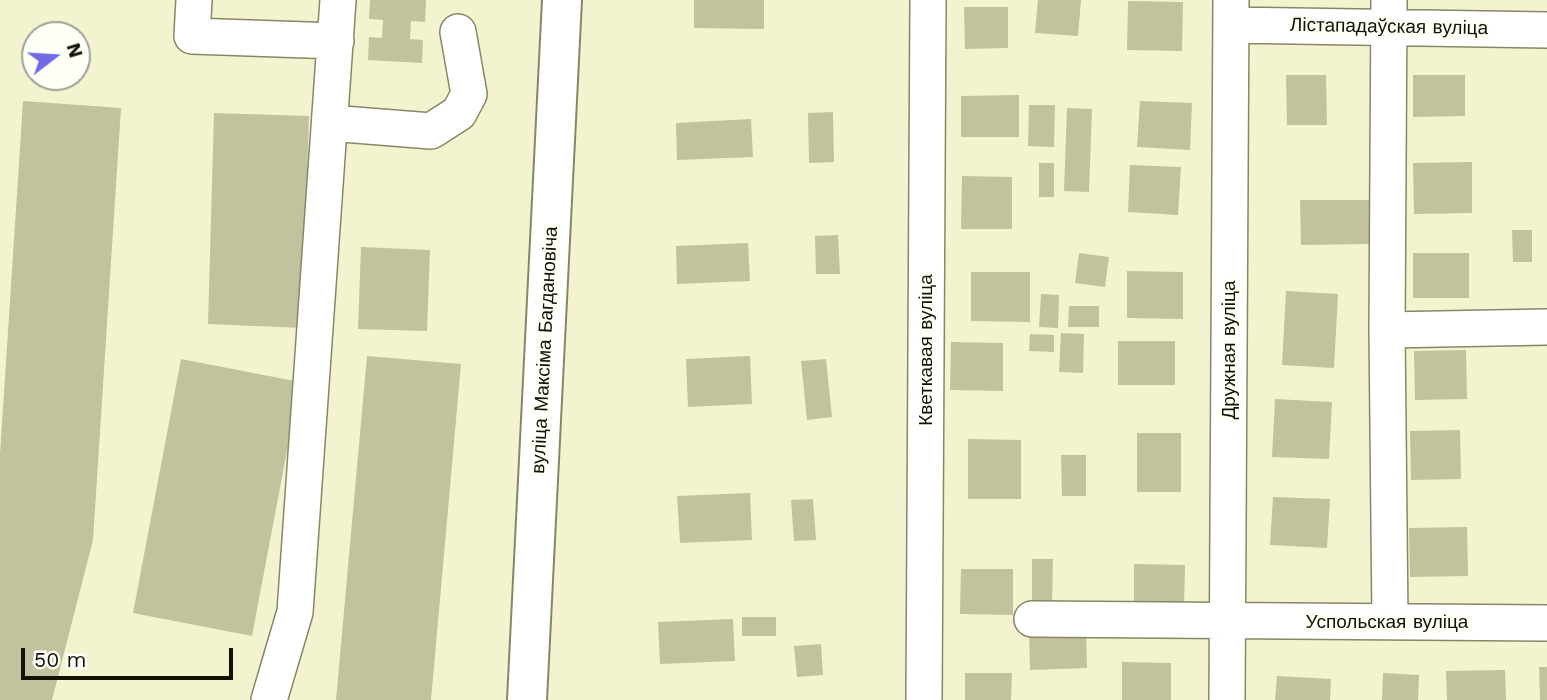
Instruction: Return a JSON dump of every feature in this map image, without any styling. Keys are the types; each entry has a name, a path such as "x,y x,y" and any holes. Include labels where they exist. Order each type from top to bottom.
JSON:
{"main road":[{"name":"вуліца Максіма Багдановіча","path":"527,700 562,0"}],"street":[{"path":"194,0 192,36 336,41"},
{"path":"269,700 295,612 338,0"},
{"name":"Кветкавая вуліца","path":"924,700 928,0"},
{"name":"Лістападаўская вуліца","path":"1231,13 1389,14 1547,30"},
{"name":"Дружная вуліца","path":"1227,700 1231,13"},
{"path":"1389,14 1387,330 1390,622"},
{"path":"330,123 431,131 458,113 469,94 458,32"},
{"path":"1387,330 1547,327"},
{"name":"Успольская вуліца","path":"1032,619 1547,623"}],"building":[{"path":"370,0 426,0 425,22 411,21 410,39 423,40 422,63 368,60 369,37 382,38 383,20 369,19"},
{"path":"694,0 764,0 764,29 694,28"},
{"path":"1038,0 1081,0 1078,36 1035,33"},
{"path":"1128,1 1183,2 1182,51 1127,50"},
{"path":"964,7 1008,7 1008,48 965,49"},
{"path":"1286,75 1326,75 1327,125 1287,125"},
{"path":"1413,75 1465,75 1465,116 1413,117"},
{"path":"1019,95 1019,137 961,137 961,96"},
{"path":"23,101 121,108 93,540 52,700 0,700 0,454"},
{"path":"1140,101 1192,103 1190,150 1137,147"},
{"path":"1029,105 1055,105 1054,147 1028,146"},
{"path":"1067,108 1092,109 1089,192 1064,191"},
{"path":"833,112 834,162 809,163 808,113"},
{"path":"214,113 309,116 302,328 208,324"},
{"path":"751,119 753,157 677,160 676,123"},
{"path":"1472,162 1472,213 1414,214 1413,163"},
{"path":"1039,163 1054,163 1054,197 1039,197"},
{"path":"1130,165 1181,167 1178,215 1128,212"},
{"path":"962,176 1012,177 1012,229 961,229"},
{"path":"1300,200 1369,200 1369,244 1301,245"},
{"path":"1512,230 1532,230 1532,262 1513,262"},
{"path":"838,235 840,274 816,274 815,236"},
{"path":"748,243 750,281 677,284 676,246"},
{"path":"361,247 430,250 427,331 358,329"},
{"path":"1079,253 1109,257 1105,287 1075,283"},
{"path":"1413,253 1469,253 1469,298 1413,298"},
{"path":"1127,271 1183,272 1183,319 1127,318"},
{"path":"971,272 1030,272 1030,322 971,321"},
{"path":"1286,291 1338,294 1334,368 1282,365"},
{"path":"1041,294 1059,295 1058,328 1039,327"},
{"path":"1069,306 1099,306 1099,327 1068,327"},
{"path":"1061,333 1084,334 1083,373 1059,372"},
{"path":"1030,334 1054,335 1054,352 1029,351"},
{"path":"1118,341 1175,341 1175,385 1118,385"},
{"path":"951,342 1003,343 1003,391 950,390"},
{"path":"1466,350 1467,399 1415,400 1414,351"},
{"path":"367,356 461,364 431,700 336,700"},
{"path":"750,356 752,404 688,407 686,359"},
{"path":"181,359 300,382 252,636 133,613"},
{"path":"826,359 832,417 807,420 801,361"},
{"path":"1275,399 1332,402 1329,459 1272,457"},
{"path":"1460,430 1461,479 1411,480 1410,431"},
{"path":"1137,433 1181,433 1181,492 1137,492"},
{"path":"968,439 1021,440 1021,499 968,499"},
{"path":"1061,455 1086,455 1086,496 1062,496"},
{"path":"750,493 752,540 680,543 677,496"},
{"path":"1273,497 1330,499 1327,548 1270,545"},
{"path":"813,499 816,540 794,541 791,500"},
{"path":"1467,527 1468,576 1410,577 1409,528"},
{"path":"1032,559 1053,559 1052,608 1032,608"},
{"path":"1134,564 1185,565 1184,607 1134,606"},
{"path":"961,569 1013,569 1013,615 960,614"},
{"path":"742,617 776,617 776,636 742,636"},
{"path":"733,619 735,661 660,664 658,622"},
{"path":"1086,630 1087,668 1030,670 1029,632"},
{"path":"821,644 823,675 797,677 794,646"},
{"path":"1122,662 1171,663 1171,700 1122,700"},
{"path":"1539,667 1547,667 1547,700 1540,700"},
{"path":"1505,670 1506,700 1447,700 1446,671"},
{"path":"965,673 1012,673 1011,700 965,700"},
{"path":"1383,673 1419,675 1418,700 1382,700"},
{"path":"1277,676 1331,679 1330,700 1275,700"}]}
